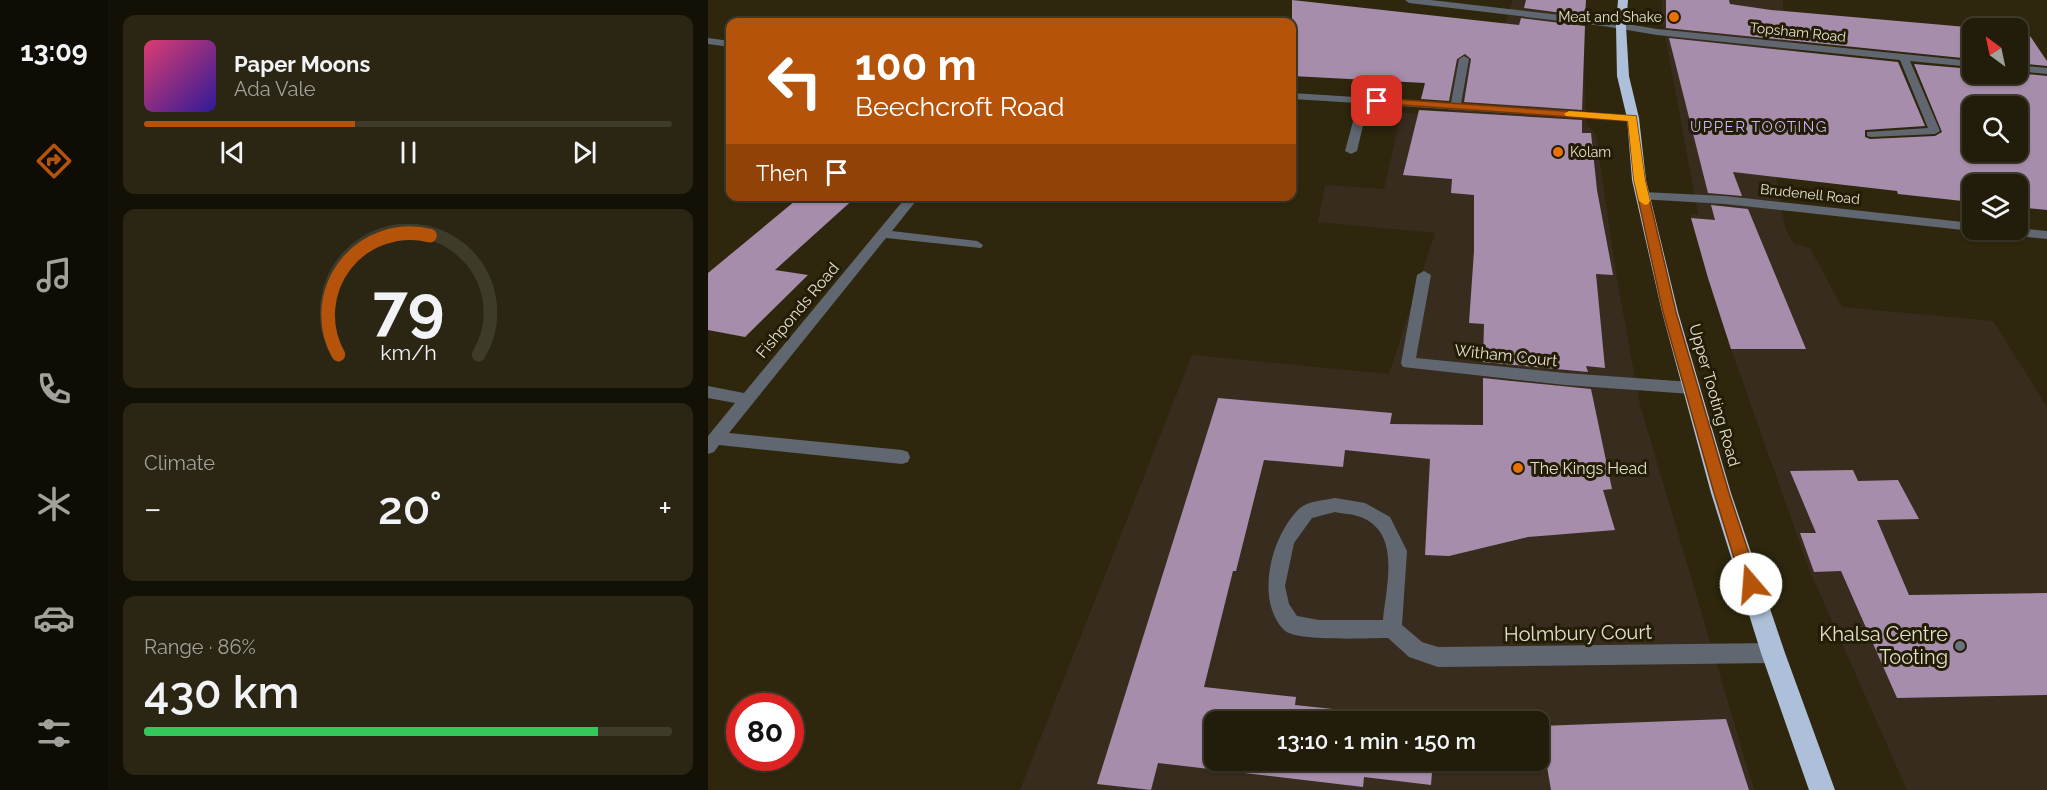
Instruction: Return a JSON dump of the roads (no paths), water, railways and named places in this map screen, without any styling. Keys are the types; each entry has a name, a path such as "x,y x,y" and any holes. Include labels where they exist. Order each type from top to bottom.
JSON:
{"highway":[{"name":"Upper Tooting Road","path":"1623,0 1621,26 1623,76 1633,118 1639,180 1670,312 1721,493 1773,653 1822,790"}],"street":[{"name":"Topsham Road","path":"1409,0 1519,8 1621,26 1962,63"},
{"path":"708,41 726,43"},
{"path":"1871,134 1935,131 1905,57"},
{"path":"1456,106 1464,59"},
{"path":"2028,69 2047,71"},
{"path":"1296,96 1633,118"},
{"path":"1350,151 1364,100"},
{"name":"Brudenell Road","path":"1643,196 1736,201 1962,225"},
{"name":"Fishponds Road","path":"712,443 910,201"},
{"path":"2028,233 2047,235"},
{"path":"883,234 977,245"},
{"name":"Witham Court","path":"1424,275 1408,363 1565,379 1691,388"},
{"path":"708,392 746,399"},
{"path":"712,443 902,457"},
{"path":"1335,505 1365,510 1384,522 1398,551 1392,629 1319,629 1291,624 1281,607 1276,586 1286,540 1307,512 1335,505"},
{"name":"Holmbury Court","path":"1392,629 1416,650 1438,657 1773,653"}],"place":[{"name":"Meat and Shake","path":"1674,17"},
{"name":"Kolam","path":"1558,152"},
{"name":"The Kings Head","path":"1518,468"},
{"name":"Khalsa Centre Tooting","path":"1960,646"}],"district":[{"name":"UPPER TOOTING","path":"1759,127"}]}
